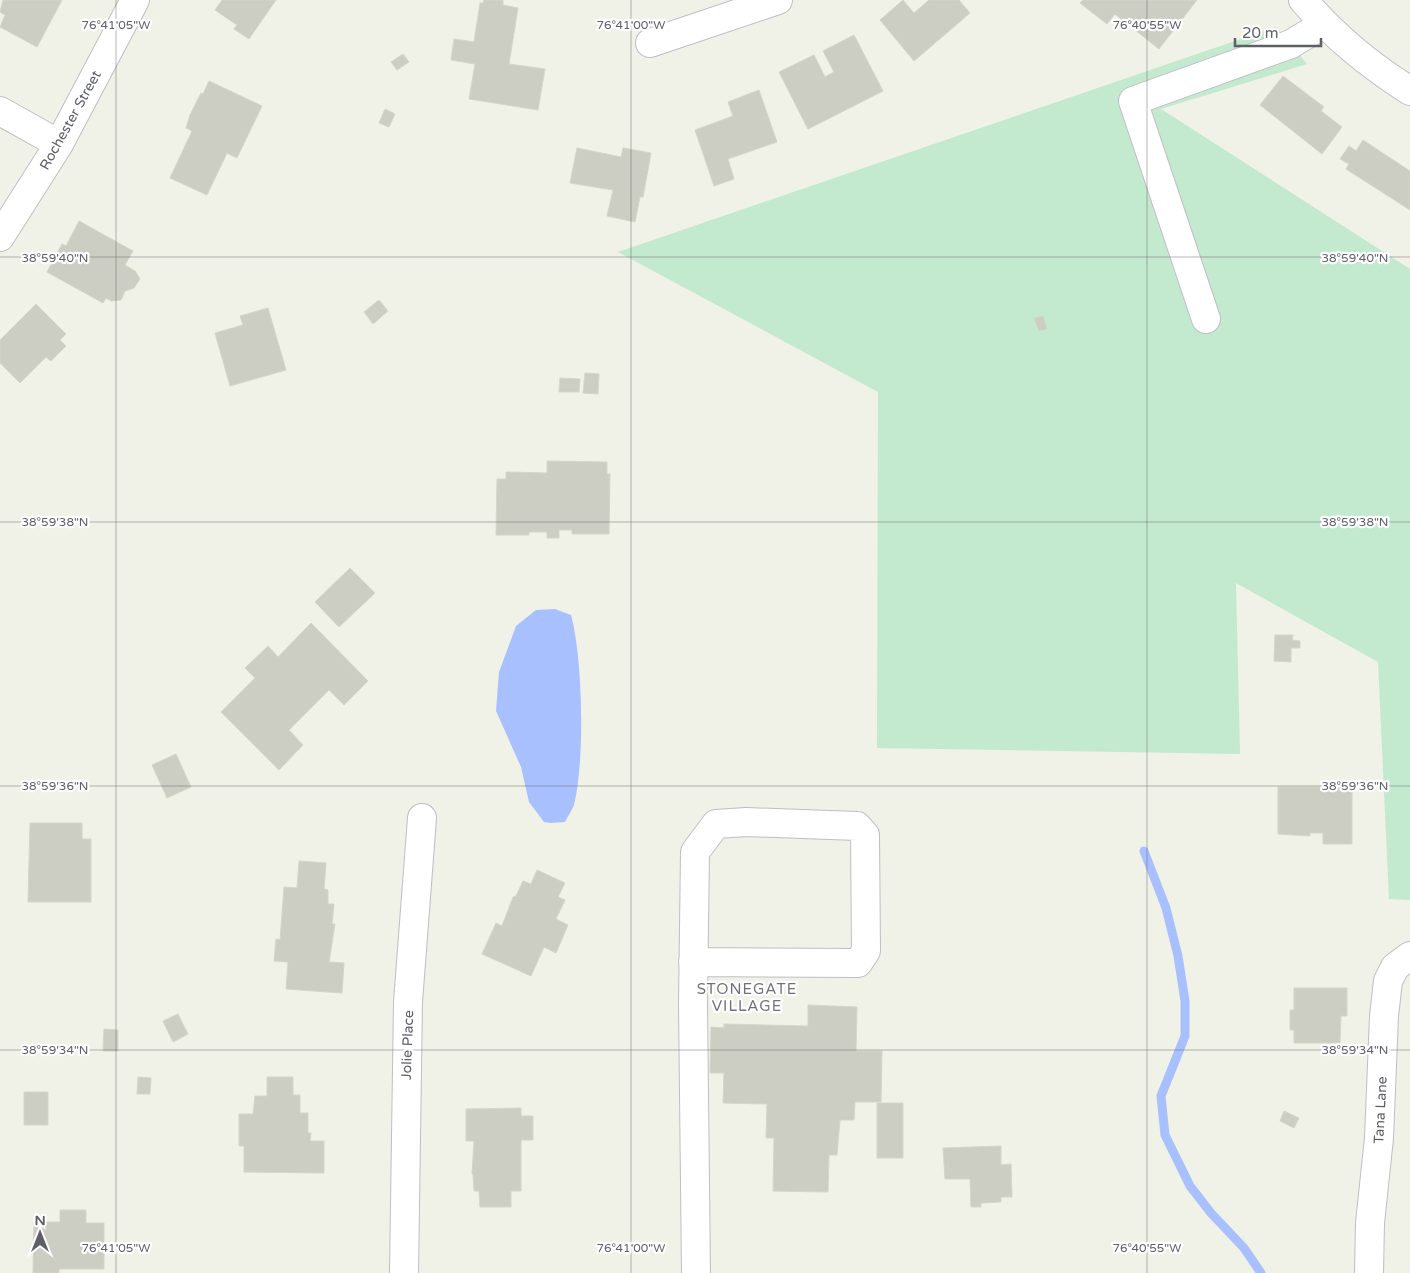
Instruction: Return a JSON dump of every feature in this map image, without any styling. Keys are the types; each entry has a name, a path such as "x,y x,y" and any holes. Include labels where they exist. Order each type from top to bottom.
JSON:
{"street":[{"name":"Rochester Street","path":"0,237 59,144 135,0"},
{"path":"650,43 778,0"},
{"path":"1304,0 1324,24 1367,63 1410,91"},
{"path":"1206,319 1133,101 1291,44 1324,24"},
{"path":"0,111 59,144"},
{"name":"Jolie Place","path":"404,1273 408,1002 422,818"},
{"path":"693,962 858,963 866,951 865,835 857,826 746,822 716,824 694,852 693,962 696,1273"},
{"name":"Tana Lane","path":"1369,1273 1370,1223 1379,1138 1384,1016 1388,981 1395,968 1410,956"}],"green space":[{"path":"1276,27 1307,64 1161,109 1410,269 1410,900 1389,899 1378,662 1236,583 1240,754 877,748 878,392 618,252"}],"water":[{"path":"555,609 571,615 575,634 580,683 581,737 578,786 574,805 565,822 551,823 544,822 529,802 521,767 496,711 499,672 516,626 536,610"}],"building":[{"path":"3,0 62,0 37,47 0,27 5,15 0,12"},
{"path":"222,0 276,0 249,39 234,29 237,25 215,10"},
{"path":"484,0 503,0 503,5 518,8 509,64 545,69 538,110 469,99 475,64 451,60 454,39 474,42 480,3 483,3"},
{"path":"903,0 914,13 929,0 959,0 970,13 914,61 880,20"},
{"path":"1083,0 1197,0 1159,49 1115,14 1107,24 1080,3"},
{"path":"854,35 883,91 808,129 779,72 814,55 825,77 834,72 823,51"},
{"path":"403,54 409,62 397,70 391,62"},
{"path":"1283,76 1324,107 1321,111 1342,127 1322,154 1260,105"},
{"path":"209,81 262,106 237,158 227,153 207,195 170,178 192,131 186,128 190,115"},
{"path":"759,90 777,142 728,159 734,179 714,186 695,130 733,116 728,102"},
{"path":"385,109 395,114 389,127 379,123"},
{"path":"1363,140 1410,171 1410,210 1346,169 1349,164 1340,159 1349,146 1356,151"},
{"path":"577,148 621,157 623,148 651,153 643,197 640,197 635,222 607,216 613,190 570,183"},
{"path":"79,221 133,251 125,265 135,271 140,279 134,288 125,291 121,300 111,301 106,298 103,303 47,272 62,244 66,246"},
{"path":"379,300 388,311 373,324 364,312"},
{"path":"36,304 66,334 60,340 66,346 51,361 46,357 20,383 0,363 0,340"},
{"path":"268,308 286,370 230,386 215,333 243,325 240,316"},
{"path":"1043,316 1047,329 1039,331 1034,318"},
{"path":"585,373 599,374 598,394 583,393"},
{"path":"560,378 580,379 579,392 559,392"},
{"path":"547,461 607,462 607,474 610,474 609,534 572,534 572,530 559,530 559,538 547,538 547,532 529,532 529,535 496,535 497,479 506,479 506,472 547,473"},
{"path":"350,568 375,593 339,627 315,602"},
{"path":"311,623 368,681 344,705 329,690 289,730 303,745 279,770 221,712 255,678 245,668 268,646 278,657"},
{"path":"1275,635 1293,635 1292,640 1300,641 1300,648 1291,648 1291,662 1274,661"},
{"path":"176,754 191,787 167,798 152,765"},
{"path":"1278,787 1352,787 1352,844 1323,844 1323,833 1310,833 1310,836 1278,834"},
{"path":"30,823 82,823 82,839 91,839 91,902 28,902"},
{"path":"299,861 326,863 324,889 328,890 328,904 334,904 332,924 335,924 329,962 344,963 342,993 286,989 288,962 274,961 276,939 280,940 284,887 297,888"},
{"path":"537,870 565,883 558,897 565,900 556,919 568,925 556,953 544,947 531,976 482,954 496,923 502,926 513,897 516,896 523,881 531,884"},
{"path":"1294,988 1347,988 1347,1016 1341,1016 1340,1043 1294,1043 1294,1030 1290,1030 1290,1010 1294,1010"},
{"path":"808,1005 857,1007 856,1051 882,1051 881,1102 855,1102 854,1120 840,1120 837,1155 829,1155 828,1192 773,1191 774,1138 766,1138 767,1104 723,1103 724,1073 710,1073 711,1027 724,1028 724,1024 808,1026"},
{"path":"178,1014 188,1034 173,1042 163,1021"},
{"path":"104,1029 118,1030 118,1051 103,1051"},
{"path":"138,1077 151,1078 150,1094 137,1094"},
{"path":"267,1077 293,1077 293,1095 300,1095 300,1113 308,1113 308,1133 311,1133 310,1141 324,1141 324,1173 244,1172 244,1146 239,1146 239,1114 253,1114 255,1096 267,1096"},
{"path":"24,1092 48,1092 48,1125 24,1125"},
{"path":"877,1103 903,1103 903,1158 877,1158"},
{"path":"521,1108 521,1116 533,1116 533,1140 521,1140 521,1191 511,1191 511,1207 480,1207 479,1191 474,1191 472,1174 474,1141 466,1141 466,1109"},
{"path":"1284,1111 1299,1118 1294,1128 1280,1121"},
{"path":"1001,1146 1001,1165 1011,1164 1012,1197 1001,1197 1001,1202 981,1203 981,1207 971,1207 970,1179 945,1179 943,1148"},
{"path":"60,1210 86,1210 86,1223 104,1223 104,1269 59,1269 59,1273 33,1273 34,1222 60,1222"}],"waterway":[{"path":"1144,851 1166,908 1178,956 1185,1001 1185,1036 1161,1096 1165,1135 1190,1186 1211,1213 1244,1248 1261,1273"}],"district":[{"name":"STONEGATE VILLAGE","path":"747,998"}]}
